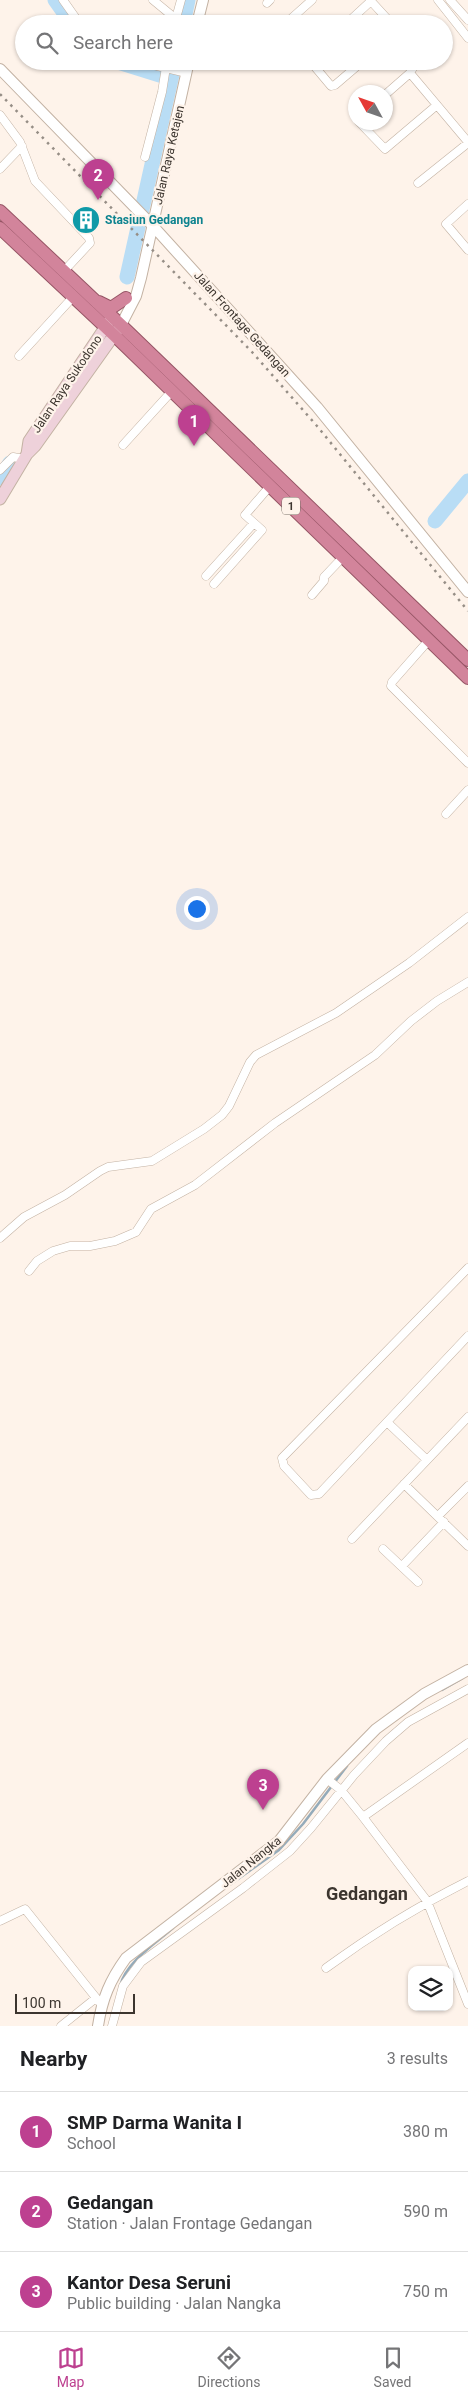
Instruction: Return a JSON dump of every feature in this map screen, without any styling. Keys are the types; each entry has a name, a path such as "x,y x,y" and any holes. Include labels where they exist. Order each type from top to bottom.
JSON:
{"highway":[{"name":"1","path":"0,211 92,298 113,326 172,391 468,678"},
{"name":"1","path":"0,228 73,297 113,326 468,660"},
{"path":"92,298 111,308 126,298"}],"main road":[{"name":"Jalan Raya Sukodono","path":"0,498 26,456 29,441 113,326"}],"street":[{"path":"63,0 74,15"},
{"path":"153,0 169,15"},
{"path":"176,15 180,0"},
{"path":"200,15 202,0"},
{"path":"295,15 312,0"},
{"path":"355,15 370,0 384,15"},
{"path":"438,0 450,15"},
{"path":"450,0 468,20"},
{"path":"453,19 468,38"},
{"name":"Jalan Frontage Gedangan","path":"0,69 146,218 317,407 468,592"},
{"path":"145,156 167,70"},
{"path":"176,70 184,73"},
{"name":"Jalan Raya Ketajen","path":"113,326 136,296 141,278 146,218 186,70"},
{"path":"318,70 331,86 335,86 353,70"},
{"path":"393,88 412,70"},
{"path":"410,73 468,142 418,183"},
{"path":"367,130 385,149 437,105"},
{"path":"0,115 22,146 35,181 90,241 64,271"},
{"path":"0,169 22,146"},
{"path":"468,204 446,224 468,250"},
{"name":"Jalan Raya Ketajen","path":"113,326 126,298 141,278"},
{"path":"20,356 73,297"},
{"path":"123,445 172,391"},
{"path":"0,470 12,457 26,456"},
{"path":"214,584 262,530 245,516 270,486"},
{"path":"206,576 254,524"},
{"path":"312,594 324,582 324,577 343,557"},
{"path":"429,640 392,682 391,686 468,764"},
{"path":"446,814 468,790"},
{"path":"0,1238 24,1217 65,1195 100,1171 108,1167 152,1161 204,1129 222,1115 229,1106 250,1062 256,1055 336,1013 409,963 468,917"},
{"path":"29,1271 37,1261 53,1252 70,1246 90,1246 136,1232 151,1209 195,1185 275,1123 375,1055 410,1021 437,1001 468,982"},
{"path":"468,1268 282,1458 282,1462 314,1496 388,1423 468,1336"},
{"path":"352,1539 468,1417"},
{"path":"388,1423 427,1460"},
{"path":"404,1484 468,1546"},
{"path":"402,1566 468,1486"},
{"path":"383,1549 418,1582"},
{"path":"112,2026 123,1986 141,1962 243,1888 290,1851 311,1828 334,1785 408,1722 467,1689 463,1674"},
{"name":"Jalan Nangka","path":"98,2026 99,2001 126,1958 279,1841 334,1785 376,1729 394,1714 463,1674"},
{"path":"363,1817 468,1743"},
{"path":"334,1785 363,1817 428,1901 468,2004"},
{"path":"326,1968 360,1942 428,1901 468,1881"},
{"path":"0,1921 25,1909 99,2001 61,2026"}],"waterway":[{"path":"55,0 66,15"},
{"path":"185,15 188,0"},
{"path":"144,70 163,76"},
{"path":"127,277 173,70"},
{"path":"0,478 10,463"},
{"path":"435,521 468,481"},
{"path":"442,1690 463,1678"},
{"path":"231,1884 279,1850 303,1824 347,1766"},
{"path":"120,1986 123,1977 135,1961 173,1928"}],"railway":[{"path":"0,94 252,352 317,426 468,611"}],"place":[{"name":"Gedangan","path":"98,200"},
{"name":"Stasiun Gedangan","path":"86,220"},
{"name":"SMP Darma Wanita I","path":"194,446"},
{"name":"Kantor Desa Seruni","path":"263,1810"}],"district":[{"name":"Gedangan","path":"367,1894"}]}
